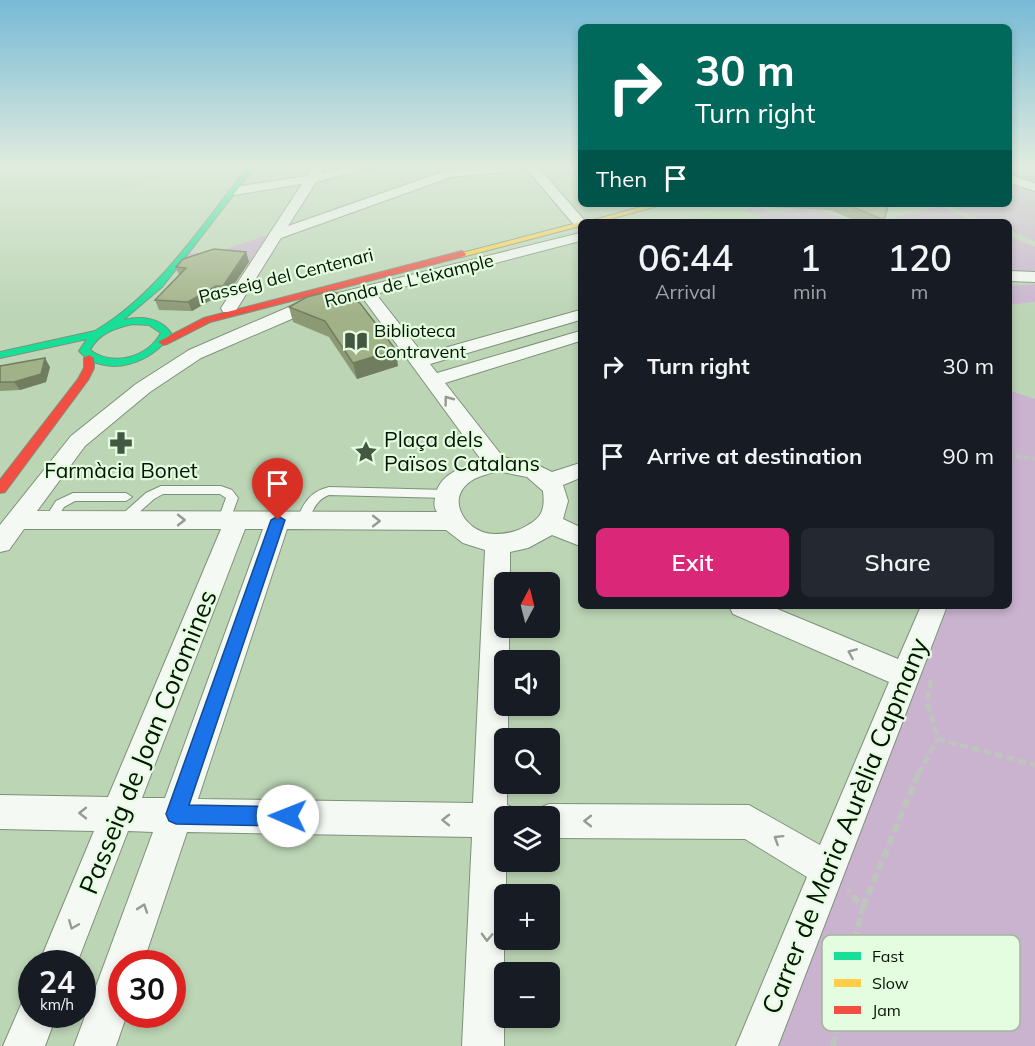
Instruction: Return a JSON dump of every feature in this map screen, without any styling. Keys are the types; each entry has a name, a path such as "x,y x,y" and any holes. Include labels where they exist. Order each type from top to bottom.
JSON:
{"street":[{"path":"0,357 95,334 109,327 159,285 214,216"},
{"path":"229,308 290,216"},
{"path":"279,234 331,216"},
{"name":"Passeig del Centenari","path":"110,374 135,358 152,351 163,342 207,320 578,224"},
{"name":"Ronda de L'eixample","path":"0,543 78,441 143,388 195,354 247,330 304,308 578,238"},
{"name":"Passeig del Centenari","path":"109,327 132,321 171,321 496,245"},
{"path":"1012,276 1035,277"},
{"path":"159,285 148,316 152,322 164,329 166,333 163,342"},
{"path":"366,292 496,464"},
{"path":"418,361 578,316"},
{"path":"0,489 82,380 89,368 84,351 87,342 95,334"},
{"path":"433,380 578,337"},
{"path":"0,357 62,354 87,356 104,362 135,358"},
{"path":"33,447 95,388"},
{"path":"496,464 521,466 537,472 549,482 556,495 556,510 549,524 522,540 498,542 470,537 455,527 446,512 447,494 463,475 478,467 496,464"},
{"path":"549,482 578,471"},
{"path":"17,520 50,520 125,508 231,520 452,521"},
{"name":"Passeig de Joan Coromines","path":"63,950 119,813 231,520"},
{"name":"Passeig de Joan Coromines","path":"129,950 176,814 290,521"},
{"path":"549,524 578,536"},
{"path":"497,806 498,542"},
{"path":"750,609 919,675"},
{"name":"Carrer de Maria Aurèlia Capmany","path":"757,1046 828,870 919,675 933,609"},
{"path":"0,812 494,821"},
{"path":"560,821 749,822 828,870"},
{"path":"483,1046 494,869"},
{"path":"95,1046 108,1009"},
{"path":"24,1046 32,1028"}],"lane":[{"path":"290,521 318,493 328,490 447,494"}],"path":[{"path":"1012,456 1035,459"},
{"path":"855,935 863,907 913,782 938,739 919,675"},
{"path":"938,739 1035,765"},
{"path":"828,870 863,907"},
{"path":"832,1046 835,1031"}],"shaded area":[{"path":"696,216 755,216 762,219 684,219"},
{"path":"757,216 837,216 844,219 764,219"},
{"path":"900,216 963,216 970,219 886,219"},
{"path":"972,216 1035,216 1035,241 1012,232 1012,219 980,219"},
{"path":"268,235 249,262 217,258 174,273 190,253 213,253"},
{"path":"1012,237 1035,247 1035,273 1012,273"},
{"path":"1035,284 1035,302 1012,305 1012,286"},
{"path":"1012,391 1035,399 1035,1046 760,1046 930,609 1012,609"}],"building":[{"path":"874,216 885,216 882,219"},
{"path":"214,249 246,252 223,286 216,286 188,302 155,300 186,268 176,267 183,259"},
{"name":"Biblioteca Contravent","path":"331,291 360,303 396,350 353,363 325,321 289,307 307,297"},
{"path":"45,358 41,374 14,382 0,382 0,366"}],"traffic: fast":[{"path":"109,327 159,285 214,216"},
{"path":"133,321 155,324 166,333 152,351 129,361 117,362 93,358 84,351 98,333 133,321"},
{"path":"0,355 95,334"}],"traffic: slow":[{"path":"602,219 614,216"},
{"path":"462,254 578,225"}],"traffic: jam":[{"path":"163,342 207,320 462,254"},
{"path":"0,489 83,380 89,368 89,358"}],"place":[{"name":"Biblioteca Contravent","path":"356,341"},
{"name":"Farmàcia Bonet","path":"121,443"},
{"name":"Plaça dels Països Catalans","path":"366,452"}],"route":[{"path":"278,520 176,814 288,816"}]}
